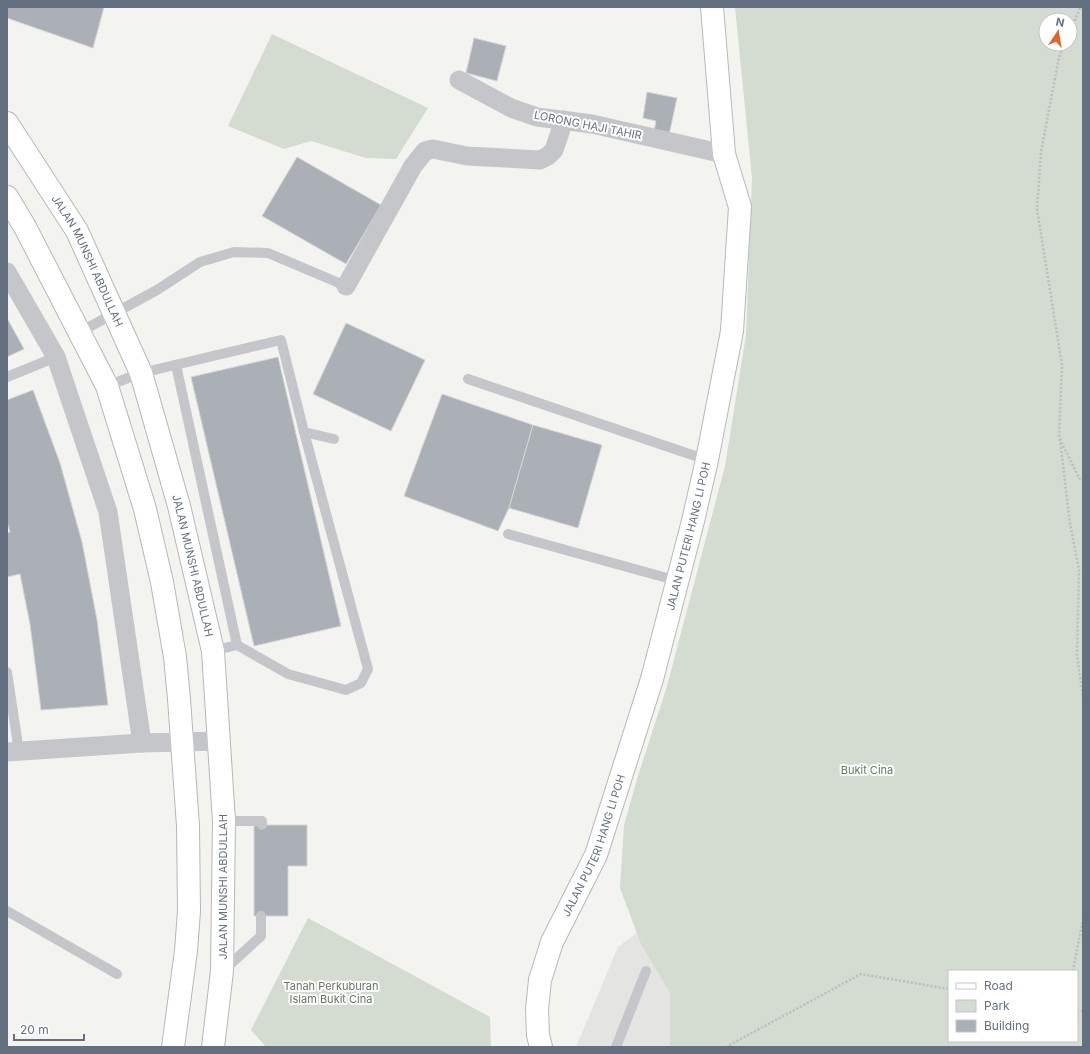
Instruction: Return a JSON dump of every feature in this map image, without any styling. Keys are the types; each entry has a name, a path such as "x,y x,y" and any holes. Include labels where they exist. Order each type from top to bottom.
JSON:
{"main road":[{"name":"JALAN PUTERI HANG LI POH","path":"541,1047 538,1035 537,1009 543,972 552,942 596,855 652,679 694,521 732,331 740,207 724,154 712,7"},
{"name":"JALAN MUNSHI ABDULLAH","path":"7,123 77,231 141,374 179,506 213,651 224,821 222,972 212,1047"},
{"path":"7,197 25,227 107,386 145,509 162,582 175,657 188,826 189,911 182,989 173,1047"}],"street":[{"name":"LORONG HAJI TAHIR","path":"459,80 511,108 537,117 592,124 724,154"},
{"path":"346,286 414,166 425,152 433,149 467,156 540,160 548,156 554,150 564,120"},
{"path":"7,272 56,357 108,512 142,743"},
{"path":"13,752 142,743 219,741"}],"lane":[{"path":"80,332 157,290 200,262 234,252 268,253 346,286"},
{"path":"107,386 176,364 281,340 304,432 368,669 361,683 346,690 288,674 238,645 213,651"},
{"path":"7,377 56,357"},
{"path":"176,364 238,645"},
{"path":"468,379 707,460"},
{"path":"304,432 334,439"},
{"path":"508,534 678,581"},
{"path":"7,672 13,752"},
{"path":"224,821 262,821 262,825"},
{"path":"7,911 117,974"},
{"path":"222,972 261,936 261,916"},
{"path":"616,1047 646,971"}],"path":[{"path":"1061,52 1059,57 1041,152 1037,209 1062,365 1059,437 1070,524 1080,569 1077,655 1083,698"},
{"path":"1059,437 1079,478 1083,481"},
{"path":"1072,970 1083,919"},
{"path":"726,1047 861,974 948,990"}],"shaded area":[{"path":"645,927 691,982 684,1047 576,1047 618,947"}],"green space":[{"name":"Bukit Cina","path":"735,7 1083,7 1083,1047 670,1047 670,993 641,944 620,888 624,825 667,686 725,466 746,335 752,178"},
{"path":"272,34 428,108 396,159 366,158 311,141 284,149 228,126"},
{"name":"Tanah Perkuburan Islam Bukit Cina","path":"308,918 490,1017 491,1047 266,1047 251,1030"}],"building":[{"path":"7,7 104,7 93,48 7,18"},
{"path":"474,38 506,46 497,81 466,73"},
{"path":"647,92 677,98 669,135 654,131 656,121 643,118"},
{"path":"297,157 381,205 346,264 262,216"},
{"path":"7,318 24,349 7,357"},
{"path":"346,323 425,360 391,431 313,394"},
{"path":"278,357 341,626 254,646 191,377"},
{"path":"33,390 60,463 82,542 97,620 108,705 41,710 30,624 20,574 7,577 7,533 10,532 7,521 7,400"},
{"path":"442,394 533,425 509,508 498,531 404,496"},
{"path":"533,425 602,445 578,528 509,508"},
{"path":"254,825 307,825 307,866 288,866 288,916 254,916"}]}
